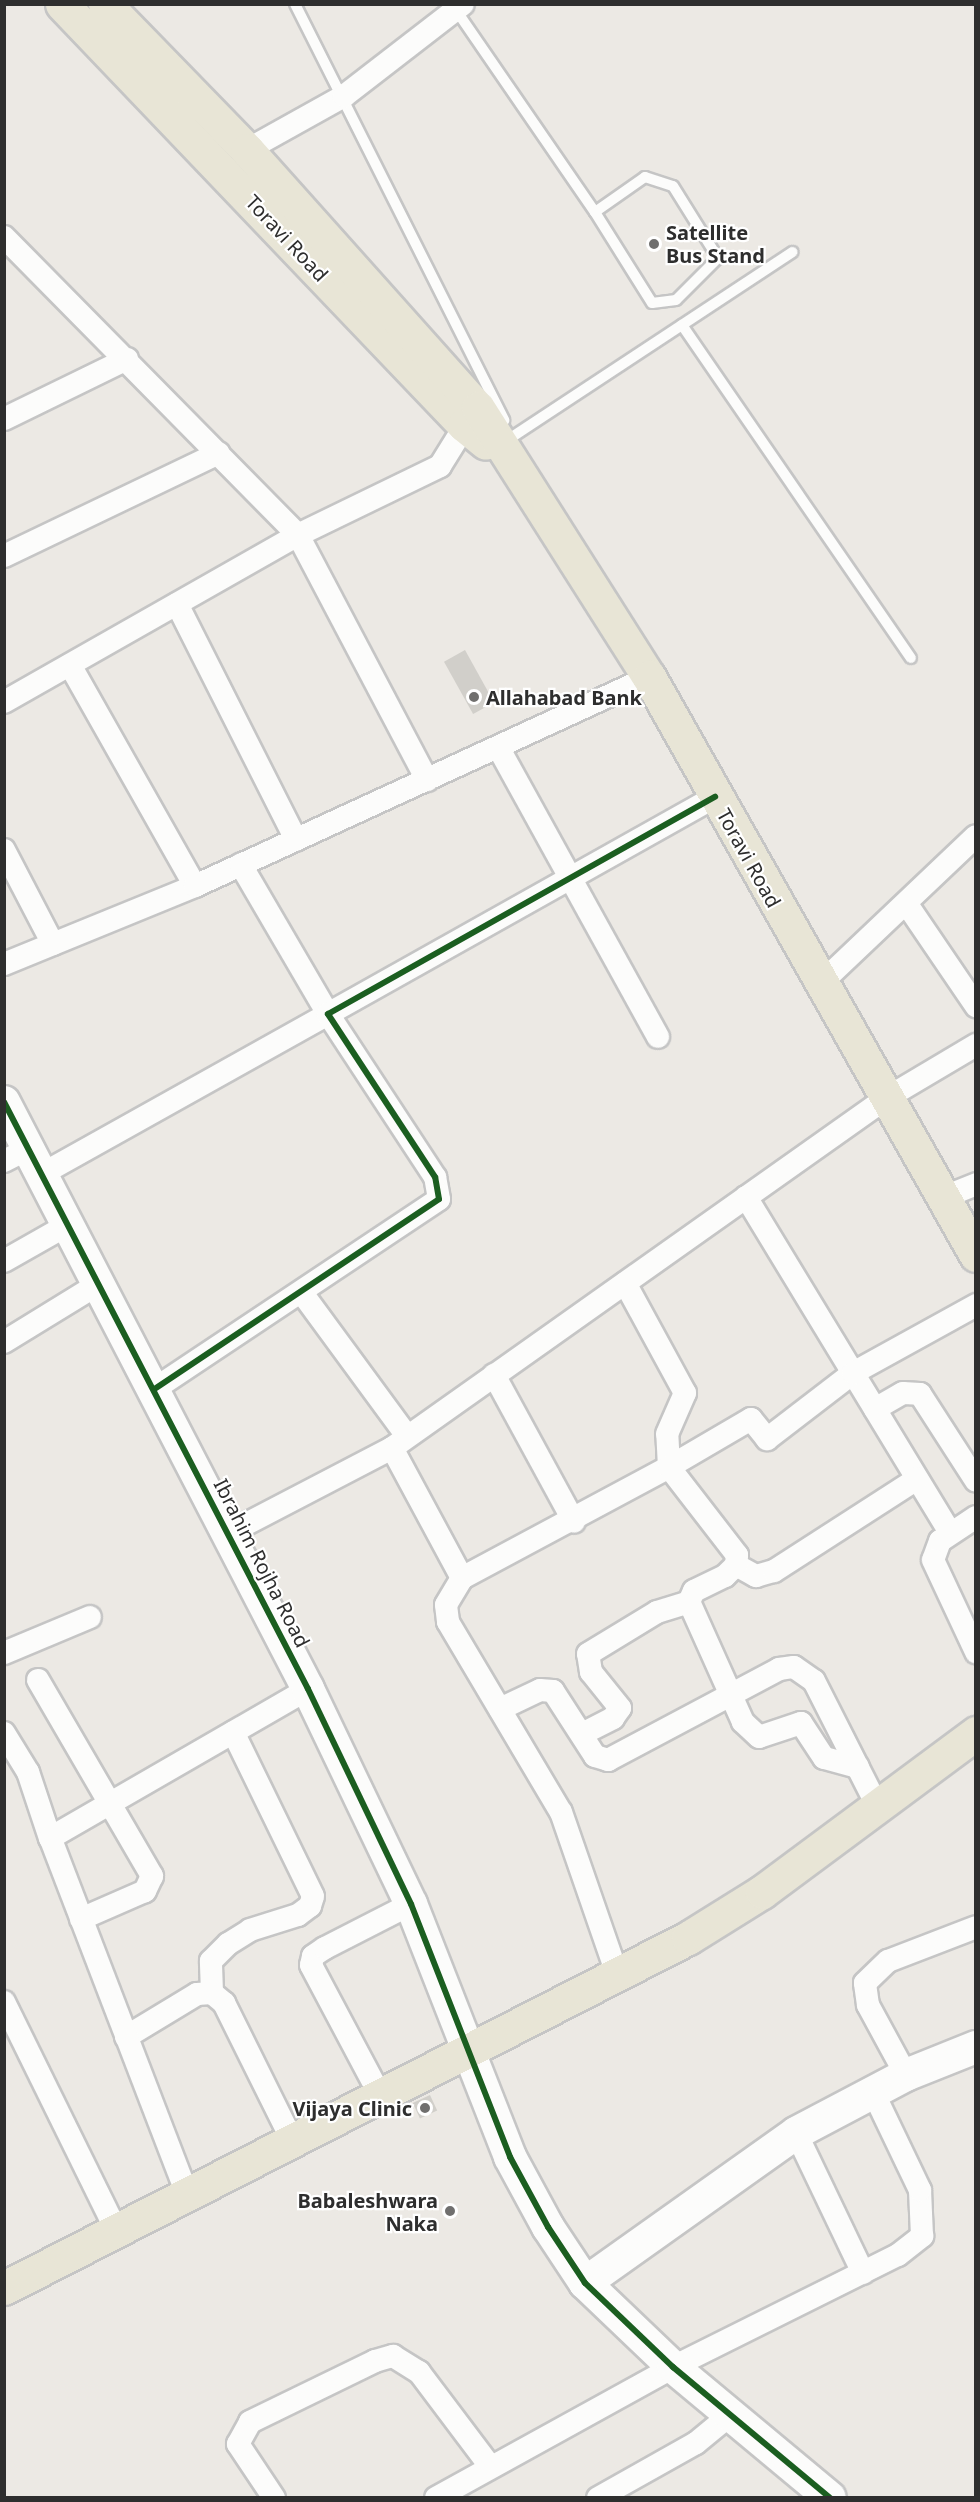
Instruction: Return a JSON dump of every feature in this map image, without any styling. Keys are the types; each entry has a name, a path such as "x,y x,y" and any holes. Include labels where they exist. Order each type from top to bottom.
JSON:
{"main road":[{"name":"Toravi Road","path":"62,4 471,416 514,452 649,677 819,985 975,1255"},
{"name":"Toravi Road","path":"105,4 247,150 471,416"},
{"path":"4,2288 465,2050 618,1977 762,1892 975,1733"}],"street":[{"path":"247,150 344,96 459,7"},
{"path":"4,237 127,359 298,535 427,780"},
{"path":"4,419 127,359"},
{"path":"4,702 298,535 440,466 471,416"},
{"path":"4,556 219,453"},
{"path":"177,604 296,840"},
{"path":"70,664 195,886"},
{"path":"4,964 241,866 649,677"},
{"path":"498,747 568,880 658,1037"},
{"path":"25,1161 328,1014 716,797"},
{"path":"819,985 975,837"},
{"path":"4,850 53,944"},
{"path":"156,1388 431,1207 440,1190 328,1014 241,866"},
{"path":"906,903 975,1006"},
{"path":"227,1534 399,1442 885,1099 975,1045"},
{"name":"Ibrahim Rojha Road","path":"4,1102 25,1161 69,1224 156,1388 227,1534 308,1689 411,1904 465,2050 510,2157 585,2283 672,2367 830,2498"},
{"path":"942,1198 975,1184"},
{"path":"746,1197 950,1533"},
{"path":"4,1262 69,1224"},
{"path":"4,1342 100,1283"},
{"path":"582,1734 613,1718 620,1708 591,1672 588,1654 657,1612 689,1602 694,1591 725,1576 736,1565 736,1555 669,1467 667,1434 685,1394 624,1283"},
{"path":"302,1293 399,1442 462,1578"},
{"path":"618,1977 561,1812 448,1622 446,1605 462,1578 574,1522 751,1419 767,1439 853,1373 975,1305"},
{"path":"494,1375 574,1522"},
{"path":"875,1409 903,1393 920,1394 975,1481"},
{"path":"736,1565 756,1576 774,1571 917,1479"},
{"path":"975,1517 950,1533 934,1549 933,1560 975,1652"},
{"path":"689,1602 750,1733 759,1737 801,1723 824,1758 858,1767"},
{"path":"7,1646 90,1617"},
{"path":"500,1709 540,1690 553,1691 595,1756 608,1760 779,1669 800,1670 814,1681 878,1807"},
{"path":"38,1680 111,1801 152,1876 151,1884 81,1919"},
{"path":"50,1838 308,1689"},
{"path":"212,1993 212,1961 228,1944 250,1930 298,1915 310,1906 313,1896 233,1732"},
{"path":"4,1733 28,1772 50,1838 187,2194"},
{"path":"380,2095 311,1965 313,1956 325,1948 411,1904"},
{"path":"906,2075 868,2005 864,1983 888,1961 975,1927"},
{"path":"126,2037 197,1994 212,1993 224,2003 292,2140"},
{"path":"4,2002 116,2230"},
{"path":"585,2283 796,2133 906,2075 975,2047"},
{"path":"436,2498 489,2465 672,2367 898,2255 922,2236 925,2218 920,2190 873,2091"},
{"path":"796,2133 863,2272"},
{"path":"274,2498 238,2444 250,2422 375,2361 393,2356 419,2372 489,2465"},
{"path":"597,2498 696,2443 730,2415"}],"lane":[{"path":"295,4 344,96 514,452 682,325 793,252"},
{"path":"459,7 596,212 652,303 676,300 718,258 673,186 645,177 596,212"},
{"path":"682,325 910,658"}],"building":[{"path":"465,650 494,702 473,714 444,662"},
{"path":"430,2095 437,2110 420,2118 413,2103"}],"cycle path":[{"path":"156,1388 439,1199 435,1177 328,1014 715,797"},
{"path":"4,1102 308,1689 411,1904 510,2157 548,2227 585,2283 673,2367 830,2498"}],"place":[{"name":"Satellite Bus Stand","path":"654,244"},
{"name":"Allahabad Bank","path":"474,697"},
{"name":"Vijaya Clinic","path":"425,2108"},
{"name":"Babaleshwara Naka","path":"450,2211"}]}
